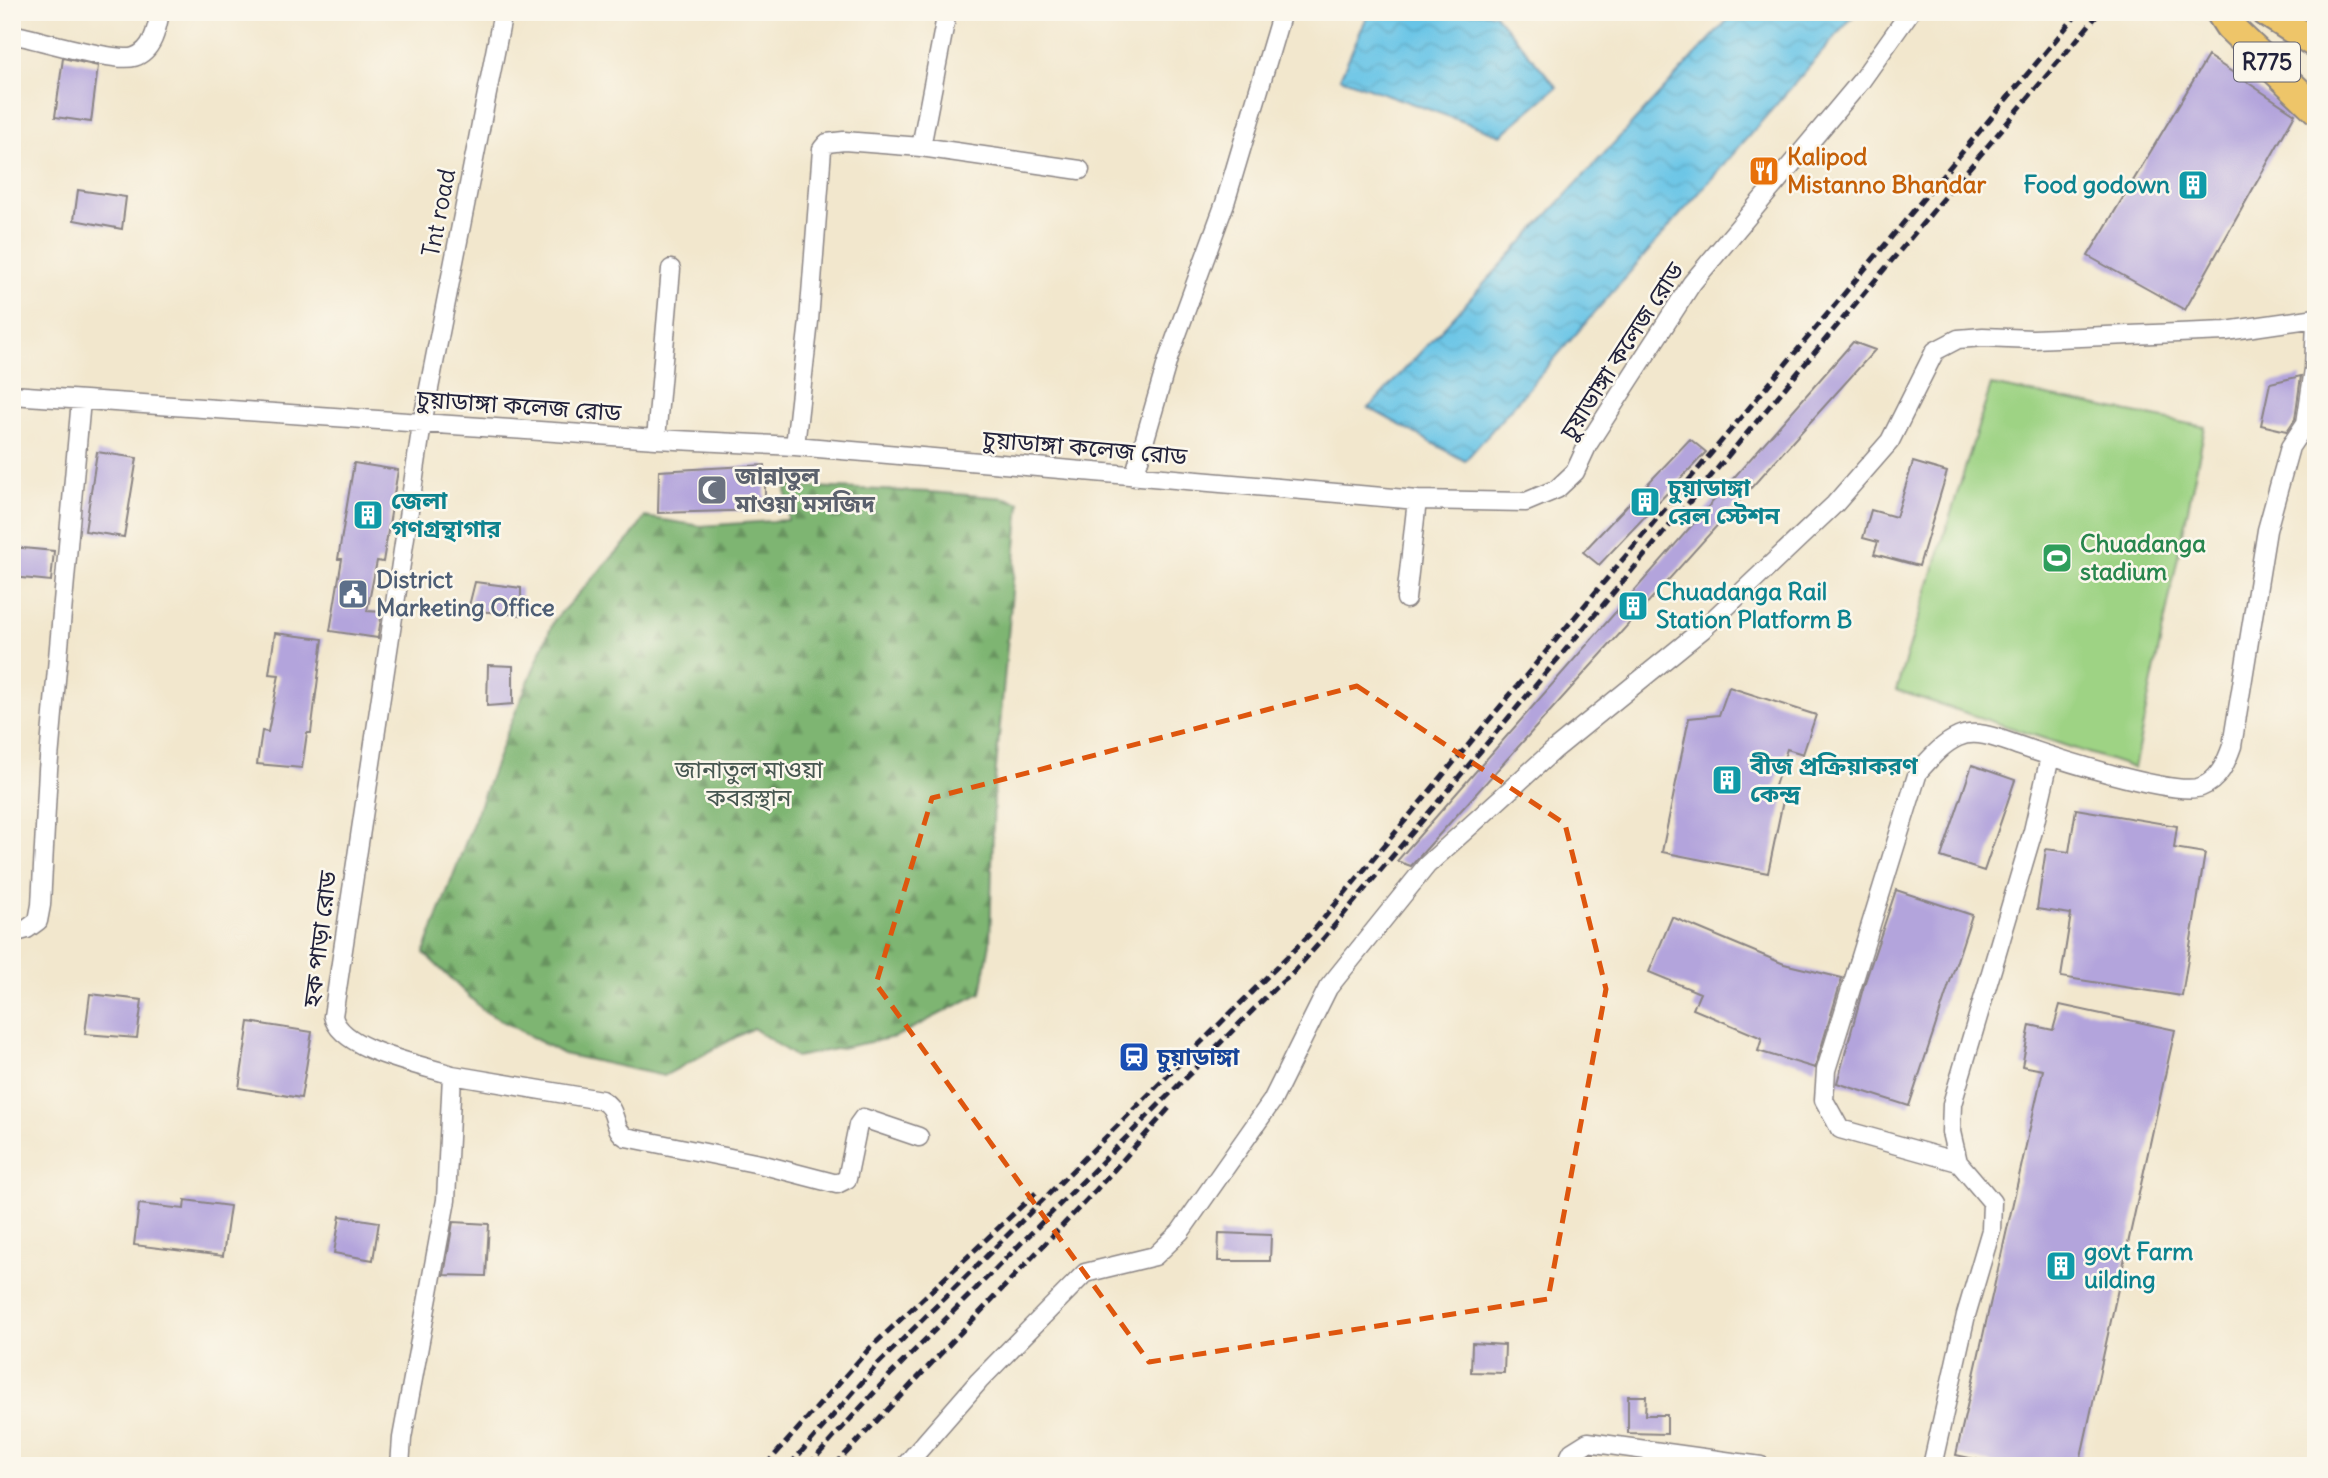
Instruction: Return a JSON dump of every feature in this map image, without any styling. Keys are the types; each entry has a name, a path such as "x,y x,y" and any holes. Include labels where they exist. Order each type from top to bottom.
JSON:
{"main road":[{"name":"R775","path":"2220,12 2229,26 2316,109"},
{"name":"R775","path":"2266,12 2316,44"}],"street":[{"path":"12,34 117,58 135,57 150,45 160,12"},
{"name":"Tnt road","path":"422,424 503,12"},
{"path":"921,147 947,12"},
{"path":"1134,477 1168,359 1225,203 1282,12"},
{"name":"চুয়াডাঙ্গা কলেজ রোড","path":"12,395 422,424 795,446 1417,500 1525,502 1557,489 1576,472 1588,444 1692,283 1861,81 1910,12"},
{"path":"795,446 809,321 822,149 827,143 834,141 921,147 1080,170"},
{"path":"656,439 671,269"},
{"path":"905,1466 979,1381 1085,1273 1155,1256 1180,1232 1272,1101 1328,989 1427,865 1554,750 1703,629 1835,504 1890,441 1935,351 1958,339 2033,339 2199,332 2316,320 2314,369 2306,424 2290,447 2267,530 2232,746 2215,779 2190,790 2050,757 1983,734 1960,736 1938,750 1918,772 1826,1070 1824,1100 1840,1129 1958,1162"},
{"path":"12,933 27,929 38,920 41,905 48,770 81,400"},
{"name":"হক পাড়া রোড","path":"422,424 334,1016 340,1032 358,1044 452,1074 601,1100 613,1110 617,1129 626,1137 760,1164 837,1184 846,1179 858,1125 863,1118 919,1137"},
{"path":"1406,599 1417,500"},
{"path":"1932,1466 1966,1315 1991,1230 1992,1202 1958,1162 1951,1132 1952,1104 2033,831 2050,757"},
{"path":"400,1466 402,1438 446,1200 452,1074"},
{"path":"1565,1466 1572,1452 1588,1442 1761,1466"}],"highlighted area":[{"path":"1357,686 1565,824 1606,989 1548,1299 1149,1362 876,984 932,798"}],"green space":[{"name":"Chuadanga stadium","path":"1991,385 2205,427 2134,768 1896,690"},
{"name":"জানাতুল মাওয়া কবরস্থান","path":"786,486 929,492 1006,498 1020,503 994,791 990,943 981,993 895,1037 796,1057 753,1028 664,1076 563,1054 484,1011 424,953 508,730 554,620 630,538 645,517 701,526 788,520"}],"water":[{"path":"1369,12 1494,13 1557,87 1501,135 1340,78"},
{"path":"1735,12 1857,12 1465,461 1369,408"}],"building":[{"name":"Food godown","path":"2208,56 2295,114 2185,310 2088,256"},
{"path":"63,58 98,66 91,122 55,117"},
{"path":"78,190 126,197 122,229 74,220"},
{"name":"Chuadanga Rail Station Platform B","path":"1853,342 1875,350 1411,866 1397,861"},
{"path":"2301,376 2295,419 2287,431 2261,425 2270,383"},
{"name":"চুয়াডাঙ্গা রেল স্টেশন","path":"1690,439 1706,452 1599,565 1583,552"},
{"path":"97,452 137,458 124,537 85,531"},
{"path":"1913,462 1947,472 1919,566 1874,554 1878,542 1863,538 1871,510 1896,517"},
{"path":"354,463 398,470 383,562 377,561 367,611 382,612 378,638 330,631 342,559 338,559"},
{"name":"জান্নাতুল মাওয়া মসজিদ","path":"765,465 765,510 658,513 659,471"},
{"path":"12,547 54,551 51,581 12,577"},
{"path":"475,582 521,588 521,615 468,610"},
{"path":"275,633 323,639 311,733 307,733 302,768 257,764 262,731 268,732 279,675 269,674"},
{"path":"488,665 513,666 513,704 487,706"},
{"name":"বীজ প্রক্রিয়াকরণ কেন্দ্র","path":"1729,687 1816,715 1803,754 1787,749 1774,789 1784,796 1768,873 1662,852 1689,718 1719,715"},
{"path":"1972,765 2015,780 1984,871 1941,857"},
{"path":"2076,809 2177,826 2174,848 2205,853 2182,996 2061,977 2071,914 2037,909 2046,849 2069,852"},
{"path":"1896,890 1972,915 1909,1106 1837,1083 1864,985"},
{"path":"1672,917 1784,964 1842,978 1815,1068 1758,1051 1762,1038 1693,1009 1700,993 1649,972"},
{"path":"90,994 142,1000 137,1038 85,1034"},
{"name":"govt Farm uilding","path":"2060,1005 2175,1030 2079,1466 2005,1466 1956,1455 2043,1070 2022,1066 2030,1025 2053,1030"},
{"path":"249,1022 312,1032 301,1098 239,1088"},
{"path":"185,1200 230,1206 223,1256 134,1245 139,1204 184,1209"},
{"path":"340,1216 379,1222 373,1260 334,1253"},
{"path":"453,1222 489,1224 486,1276 444,1275"},
{"path":"1219,1233 1271,1235 1270,1261 1218,1261"},
{"path":"1472,1343 1505,1345 1504,1373 1471,1372"},
{"path":"1628,1396 1646,1396 1645,1415 1667,1415 1667,1434 1628,1433"}],"railway":[{"path":"789,1466 878,1364 1314,930 2079,12"},
{"path":"808,1466 890,1375 1291,975 1323,939 2100,12"},
{"path":"834,1466 1096,1190 1171,1106"},
{"path":"765,1466 869,1349 1039,1190"}],"place":[{"name":"Kalipod Mistanno Bhandar","path":"1764,171"},
{"name":"Food godown","path":"2193,185"},
{"name":"জান্নাতুল মাওয়া মসজিদ","path":"712,490"},
{"name":"চুয়াডাঙ্গা রেল স্টেশন","path":"1645,502"},
{"name":"জেলা গণগ্রন্থাগার","path":"368,515"},
{"name":"Chuadanga stadium","path":"2057,558"},
{"name":"District Marketing Office","path":"353,594"},
{"name":"Chuadanga Rail Station Platform B","path":"1633,606"},
{"name":"বীজ প্রক্রিয়াকরণ কেন্দ্র","path":"1727,780"},
{"name":"চুয়াডাঙ্গা","path":"1134,1057"},
{"name":"govt Farm uilding","path":"2061,1266"}]}
